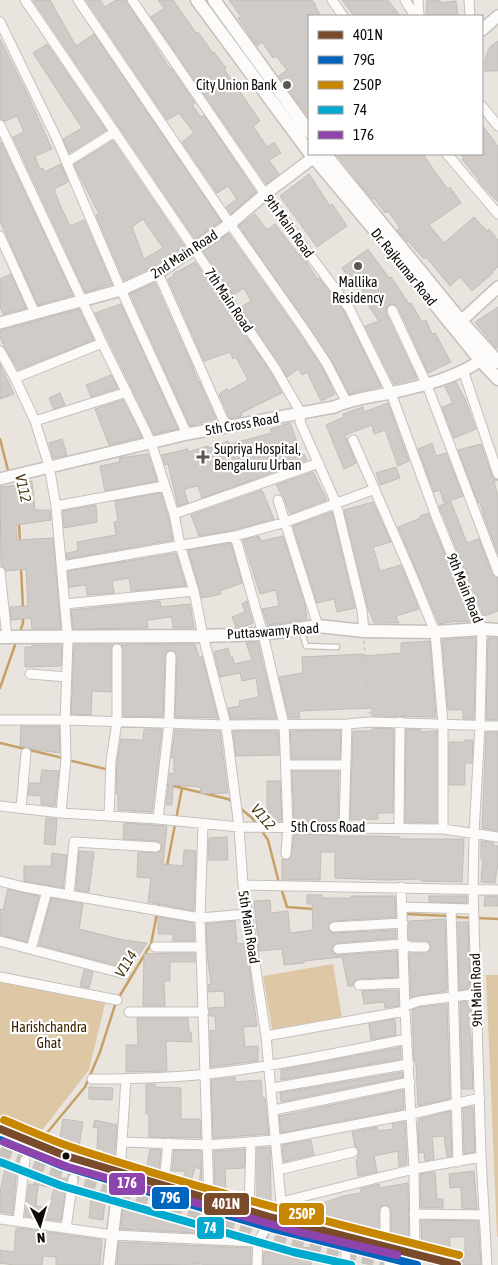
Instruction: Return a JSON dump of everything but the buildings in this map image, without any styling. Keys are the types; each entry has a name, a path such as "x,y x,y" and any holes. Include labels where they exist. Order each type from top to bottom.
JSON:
{"main road":[{"name":"Dr. Rajkumar Road","path":"198,0 308,145"},
{"path":"214,0 308,131"},
{"name":"Dr. Rajkumar Road","path":"316,155 461,321 489,359 498,379"},
{"name":"Dr. Rajkumar Road","path":"316,155 388,245 489,359"},
{"name":"Puttaswamy Road","path":"68,637 263,634 318,626 364,631 435,632 482,629 498,630"},
{"path":"13,637 68,637"},
{"path":"1,1133 66,1156"}],"street":[{"name":"7th Main Road","path":"25,0 275,368 301,413 300,422 336,503 362,610 364,631"},
{"path":"78,0 327,364 346,401"},
{"name":"9th Main Road","path":"132,0 265,194 348,308 391,393 436,516 482,629 473,888 481,1157 487,1265"},
{"path":"332,0 342,15"},
{"path":"404,0 414,15"},
{"path":"418,0 419,15"},
{"path":"469,0 470,15"},
{"path":"483,29 498,16"},
{"path":"0,22 67,162 121,290 187,434"},
{"path":"483,107 498,126"},
{"name":"5th Main Road","path":"0,125 102,343 151,442 174,514 180,546 194,591 203,636 226,725 239,827 243,885 266,1036 282,1202"},
{"path":"67,162 115,132"},
{"name":"2nd Main Road","path":"0,324 82,299 121,290 158,273 230,224 314,155"},
{"path":"448,155 498,214"},
{"path":"0,236 35,313"},
{"path":"158,273 226,426"},
{"path":"461,321 498,288"},
{"path":"392,310 427,385 498,570"},
{"path":"15,378 102,343"},
{"path":"0,351 15,378 35,422 49,466 56,506 68,637 65,720 66,759 61,813"},
{"name":"5th Cross Road","path":"3,478 187,434 334,407 346,401 427,385 489,359"},
{"path":"463,370 498,474"},
{"path":"35,422 127,392"},
{"path":"354,440 435,632 443,724 444,828"},
{"path":"174,514 319,463"},
{"path":"56,506 164,486"},
{"path":"62,566 235,536 286,522 375,489"},
{"path":"278,500 318,626"},
{"path":"235,536 263,634 284,725 288,826 286,854"},
{"path":"0,572 13,637"},
{"path":"65,604 194,591"},
{"path":"108,816 117,722 117,649"},
{"path":"158,819 169,724 171,656"},
{"path":"30,674 67,677"},
{"path":"0,720 226,725 400,722 498,726"},
{"path":"399,827 400,722"},
{"path":"344,827 347,724"},
{"path":"21,808 26,753"},
{"path":"286,766 346,766"},
{"name":"5th Cross Road","path":"0,806 61,813 158,819 239,827 444,828 498,837"},
{"path":"203,824 200,918 209,1199"},
{"path":"69,895 74,842 156,848"},
{"path":"0,881 200,918 247,914"},
{"path":"243,885 473,888 498,890"},
{"path":"402,887 405,1008 414,1169 415,1255"},
{"path":"31,949 47,891"},
{"path":"334,927 402,914 474,915"},
{"path":"451,914 452,997 458,1103 458,1162"},
{"path":"0,941 125,974"},
{"path":"338,949 403,944 411,947 425,947"},
{"path":"155,947 201,947"},
{"path":"0,977 117,1000"},
{"path":"359,986 404,983"},
{"path":"266,1036 405,1008 419,1001 476,994"},
{"path":"130,1012 204,1012"},
{"path":"92,1079 206,1074 269,1065 407,1039"},
{"path":"272,1088 408,1064"},
{"path":"109,1265 123,1142 126,1079"},
{"path":"274,1110 410,1082"},
{"path":"123,1142 208,1145 276,1140 411,1114 480,1098"},
{"path":"250,1211 251,1142"},
{"path":"164,1185 168,1143"},
{"path":"278,1170 353,1152"},
{"path":"257,1265 258,1242 282,1202 414,1169 481,1157"},
{"path":"18,1222 25,1160"},
{"path":"66,1228 73,1179"},
{"path":"385,1211 386,1248"},
{"path":"414,1214 484,1214"},
{"path":"0,1219 112,1235 258,1242"},
{"path":"345,1265 346,1252"}],"lane":[{"path":"301,628 306,646 337,647"}],"path":[{"path":"364,631 370,722"}],"green space":[{"path":"333,964 342,1018 272,1029 263,976"},
{"name":"Harishchandra Ghat","path":"0,974 106,1000 89,1070 39,1134 0,1120"},
{"path":"486,975 498,975 498,1237 497,1236"}],"waterway":[{"name":"V112","path":"0,439 9,474"},
{"name":"V112","path":"19,523 20,543"},
{"name":"V112","path":"21,568 23,608"},
{"name":"V112","path":"20,632 23,616"},
{"name":"V112","path":"0,688 16,642"},
{"name":"V112","path":"0,743 63,758"},
{"name":"V112","path":"68,760 118,772"},
{"name":"V112","path":"165,784 228,799 234,803"},
{"name":"V114","path":"167,866 182,788"},
{"name":"V112","path":"240,808 257,825"},
{"name":"V112","path":"261,830 268,840 279,883"},
{"name":"V112","path":"281,888 287,907 314,909"},
{"name":"V114","path":"119,997 151,944 159,903"},
{"name":"V112","path":"405,914 449,916"},
{"name":"V112","path":"455,917 472,918"},
{"name":"V112","path":"477,918 498,919"},
{"name":"V114","path":"46,1134 85,1087 100,1052 116,1002"}],"tunnel":[{"path":"0,1151 65,1176 296,1242 395,1265"},
{"path":"66,1156 273,1218 457,1265"}],"transit line":[{"name":"250P","path":"4,1120 71,1147 167,1177 459,1255"},
{"name":"401N","path":"0,1129 66,1156 209,1199 273,1218 457,1265"},
{"name":"79G","path":"0,1140 63,1166 206,1209 271,1228 417,1265"},
{"name":"176","path":"4,1142 68,1167 299,1232 397,1255"},
{"name":"74","path":"0,1162 62,1186 293,1252 351,1265"}],"place":[{"name":"City Union Bank","path":"287,85"},
{"name":"Mallika Residency","path":"358,266"},
{"name":"Supriya Hospital, Bengaluru Urban","path":"203,457"}]}
